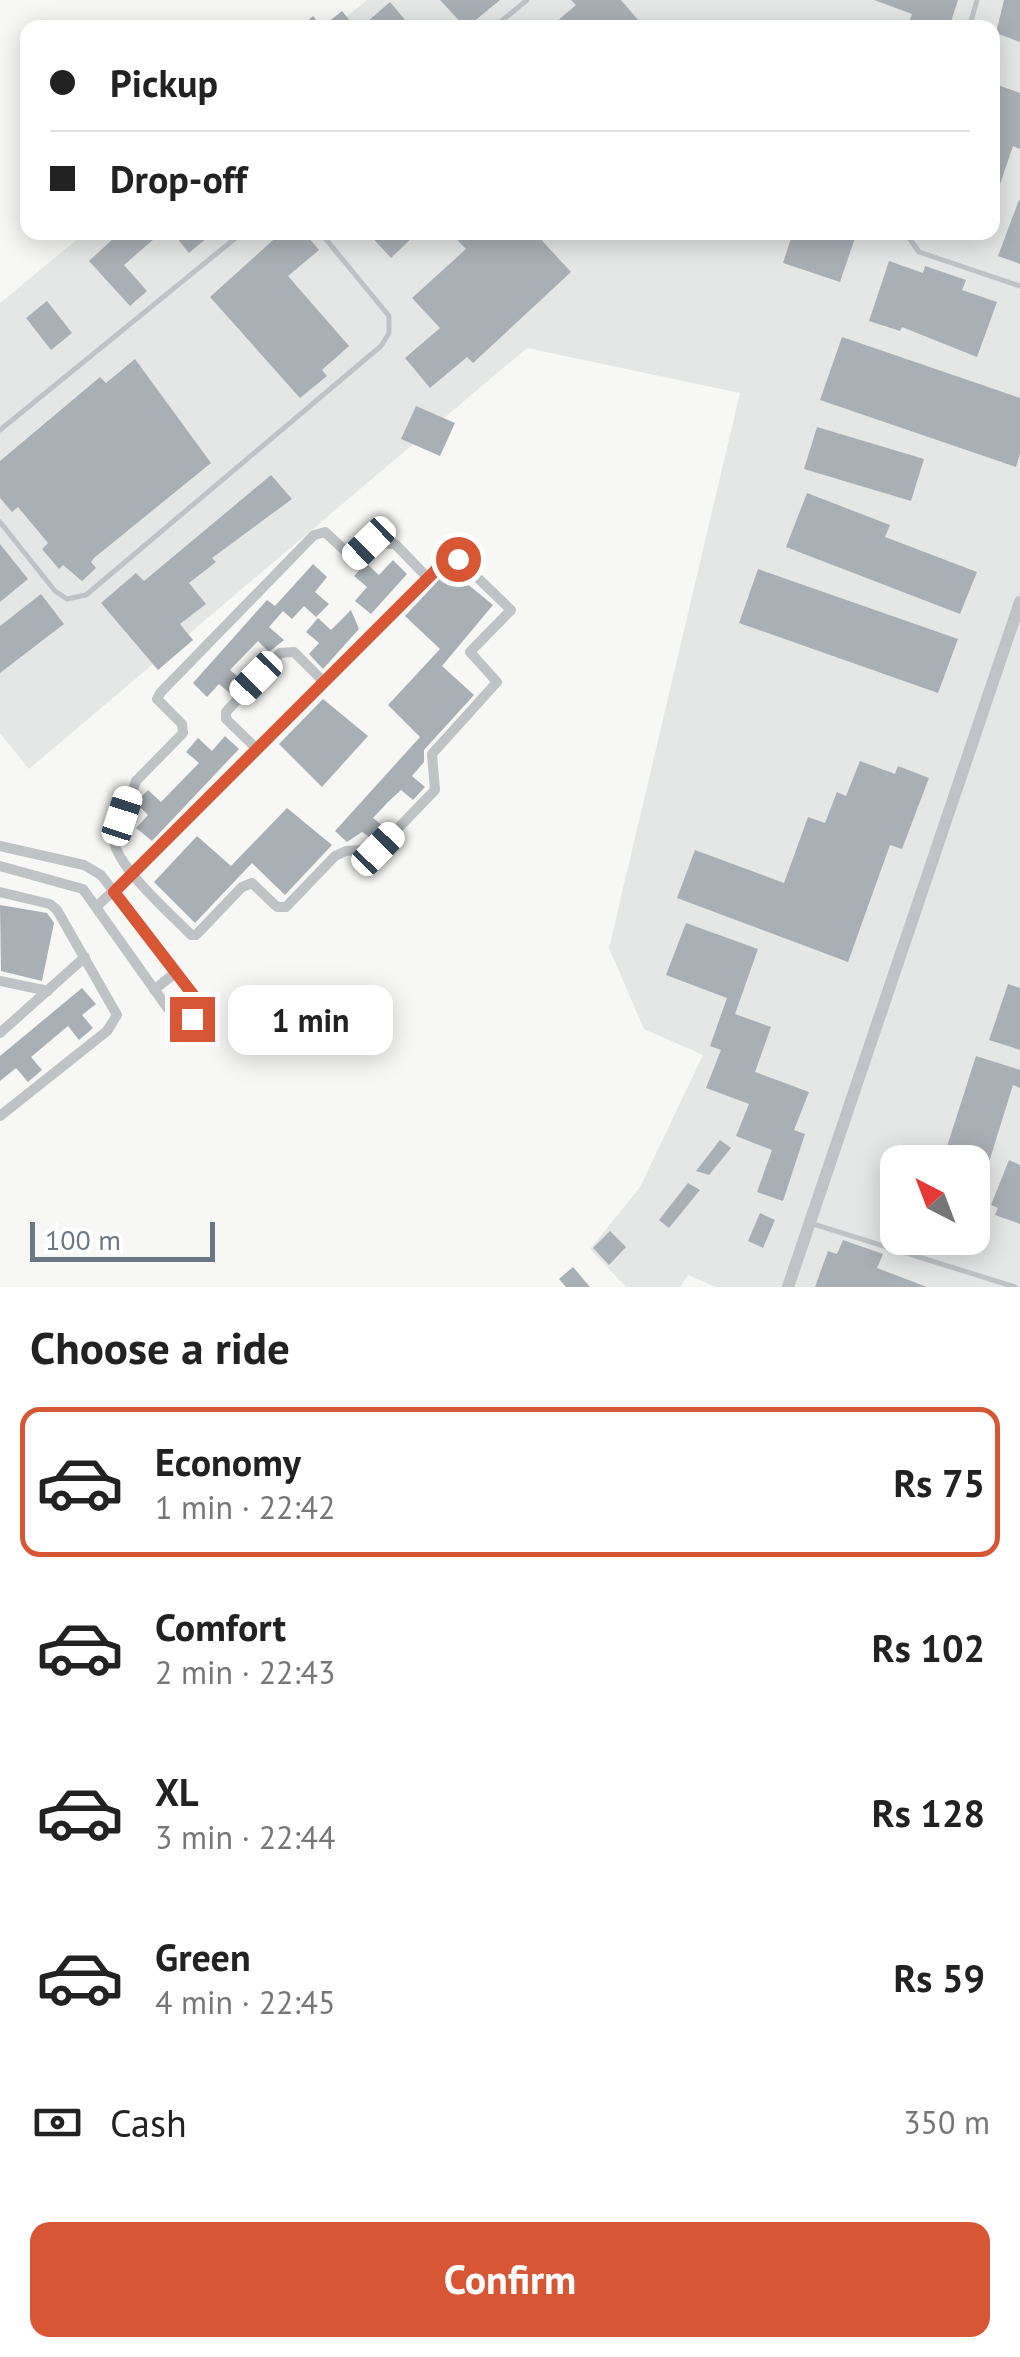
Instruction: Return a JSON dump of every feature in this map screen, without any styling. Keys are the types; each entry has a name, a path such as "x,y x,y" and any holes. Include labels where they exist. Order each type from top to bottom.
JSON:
{"street":[{"path":"97,906 114,892 133,872 256,750 428,578 446,560 458,559 511,610 470,652 498,682 432,754 434,790 378,849 346,850 335,856 286,907 277,907 252,882 191,935 133,872 116,852 114,841 130,792 183,733 182,724 158,699 161,692 304,544 325,532 353,558 369,543 386,541 428,578"},
{"path":"788,1287 1020,602"},
{"path":"256,750 226,718 226,712 280,653 294,652 324,682"},
{"path":"0,846 84,864 102,874 200,1006 192,1019 176,1020 97,906 70,882 0,866"},
{"path":"0,892 50,904 114,1006 115,1024 0,1116"},
{"path":"0,1033 85,957"},
{"path":"154,990 175,973"},
{"path":"0,981 48,991"}],"lane":[{"path":"503,20 527,0"},
{"path":"0,430 232,240"},
{"path":"0,522 55,591 68,599 86,596 381,346 389,333 390,316 327,240"},
{"path":"910,240 918,252 1020,286"},
{"path":"807,1222 1015,1287"}],"shaded area":[{"path":"367,0 1020,0 1020,1287 716,1287 688,1275 680,1287 626,1287 590,1249 640,1187 703,1055 644,1029 609,948 740,393 527,348 29,769 0,733 0,303 76,240 1000,240 1000,20 343,20"}],"building":[{"path":"440,0 500,0 476,20 459,20"},
{"path":"571,0 621,0 638,20 558,20 576,5"},
{"path":"874,0 958,0 952,20 910,20 912,14"},
{"path":"1004,0 1020,0 1020,42 1000,34"},
{"path":"390,2 405,20 369,20"},
{"path":"342,11 349,20 331,20"},
{"path":"1000,86 1020,93 1020,149 1013,146 1000,184"},
{"path":"1020,201 1020,264 998,256"},
{"path":"112,240 153,240 124,265 147,291 130,306 89,261"},
{"path":"178,240 204,240 189,253"},
{"path":"273,240 311,240 319,250 288,276 349,346 322,370 327,376 300,398 210,297"},
{"path":"374,240 410,240 391,258"},
{"path":"458,240 541,240 571,272 473,363 467,357 430,388 405,358 440,328 412,298 466,249"},
{"path":"790,240 854,240 840,282 783,263"},
{"path":"889,261 923,273 925,266 966,280 962,290 997,302 977,357 902,327 900,331 869,321"},
{"path":"47,301 72,333 51,350 26,318"},
{"path":"842,337 1020,398 1020,454 1016,467 820,400"},
{"path":"135,359 211,463 94,558 91,562 96,568 82,581 63,565 59,569 42,549 48,543 18,507 12,512 0,498 0,461 100,377 106,383"},
{"path":"416,406 455,423 440,456 401,439"},
{"path":"817,427 924,459 911,501 804,469"},
{"path":"271,475 292,499 212,558 216,562 189,583 206,604 180,624 193,640 158,670 101,603 136,573 144,581"},
{"path":"807,493 890,525 885,537 977,572 960,614 786,547"},
{"path":"0,544 28,579 0,602"},
{"path":"393,560 407,574 371,614 355,601 367,587 354,576 366,563 379,575"},
{"path":"313,564 327,577 315,592 329,604 316,617 304,606 292,619 283,611 269,627 284,640 269,652 258,641 230,670 243,681 231,694 219,684 207,697 193,683 267,600 275,606"},
{"path":"449,569 493,605 442,666 474,695 424,750 424,762 412,776 425,787 413,800 401,790 388,802 373,818 386,828 374,840 362,832 347,842 335,831 420,737 388,705 440,649 405,616"},
{"path":"758,569 958,639 938,693 739,623"},
{"path":"41,594 64,624 0,673 0,626"},
{"path":"351,610 359,629 323,669 309,654 319,643 306,632 318,618 331,630"},
{"path":"323,699 368,736 322,787 279,744"},
{"path":"225,736 239,749 152,841 136,828 148,815 137,804 138,800 148,790 161,802 199,763 186,752 198,738 212,751"},
{"path":"860,761 895,774 898,766 929,778 902,849 890,845 848,962 677,898 695,850 784,883 808,817 825,823 837,792 846,796"},
{"path":"287,808 332,845 285,895 252,863 195,923 154,882 197,836 231,866"},
{"path":"0,905 47,913 54,923 42,981 1,971"},
{"path":"686,923 758,949 735,1014 771,1027 755,1072 809,1092 794,1130 805,1134 783,1201 757,1192 772,1150 736,1136 749,1104 706,1088 721,1050 710,1046 727,998 666,975"},
{"path":"1008,984 1020,988 1020,1050 989,1040"},
{"path":"82,988 96,1004 82,1015 93,1028 79,1040 68,1026 31,1057 42,1070 28,1082 16,1068 0,1081 0,1056"},
{"path":"976,1056 1020,1070 1020,1088 1013,1085 990,1159 990,1145 947,1145"},
{"path":"720,1140 731,1148 709,1175 696,1171"},
{"path":"1009,1160 1020,1165 1020,1224 995,1215 998,1208 991,1205"},
{"path":"688,1183 700,1190 669,1228 659,1220"},
{"path":"760,1213 775,1220 763,1248 748,1241"},
{"path":"610,1231 626,1247 609,1265 593,1248"},
{"path":"843,1240 880,1253 877,1268 927,1287 815,1287 828,1251 837,1254"},
{"path":"573,1267 590,1287 566,1287 559,1279"}],"route":[{"path":"192,1019 200,1006 197,1000 114,892 446,560 458,559"}]}
